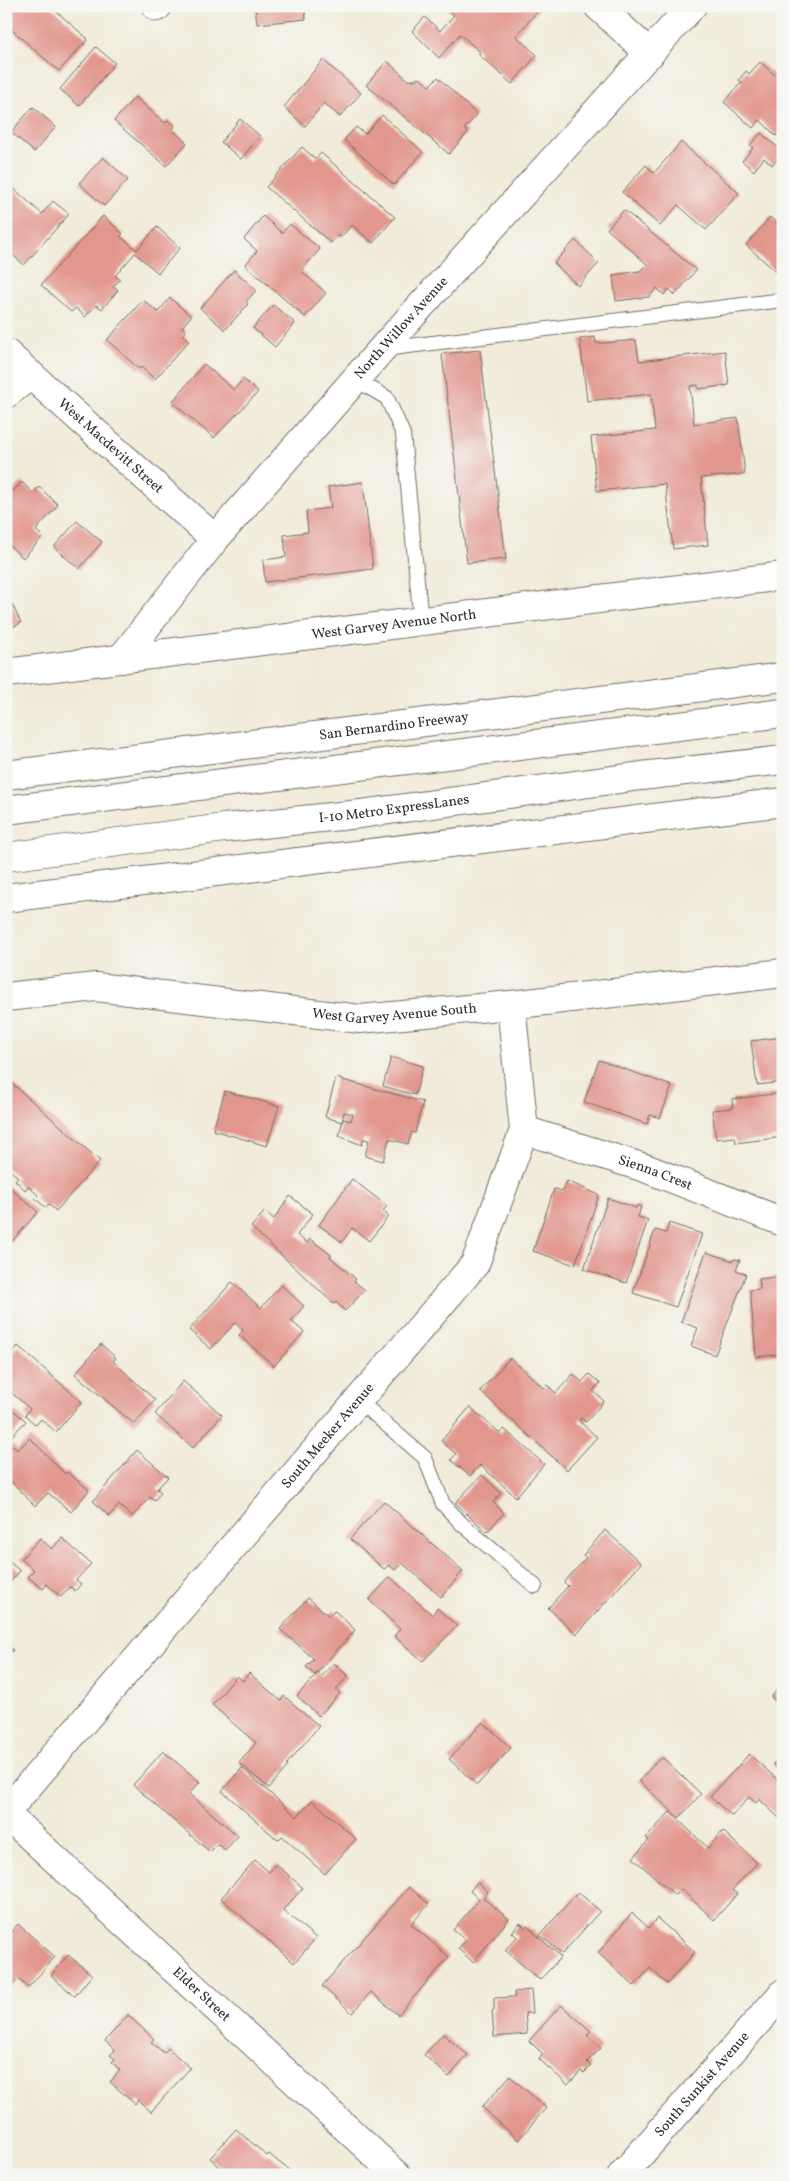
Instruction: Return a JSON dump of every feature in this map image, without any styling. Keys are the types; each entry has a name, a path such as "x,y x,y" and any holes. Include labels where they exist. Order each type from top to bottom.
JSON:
{"main road":[{"path":"598,6 650,54"},
{"name":"North Willow Avenue","path":"121,659 215,539 381,350 692,6"},
{"name":"West Macdevitt Street","path":"6,353 215,539"},
{"path":"6,394 31,375"},
{"name":"West Garvey Avenue North","path":"6,673 783,576"},
{"name":"San Bernardino Freeway","path":"6,775 783,677"},
{"path":"6,810 783,713"},
{"name":"I-10 Metro ExpressLanes","path":"6,857 224,828 360,814 641,776 783,760"},
{"path":"6,898 783,802"},
{"name":"West Garvey Avenue South","path":"6,997 96,987 360,1019 511,1006 783,973"},
{"name":"South Meeker Avenue","path":"6,1813 475,1264 524,1130 511,1006"},
{"name":"Sienna Crest","path":"524,1130 645,1168 783,1222"},
{"name":"Elder Street","path":"6,1813 397,2175"},
{"name":"South Sunkist Avenue","path":"622,2175 783,1993"}],"lane":[{"path":"381,350 783,300"},
{"path":"356,379 386,398 403,434 421,622"},
{"path":"358,1401 425,1458 443,1504 462,1524 535,1586"}],"building":[{"path":"17,6 50,6 88,39 59,71 6,25 6,19"},
{"path":"255,6 304,6 306,19 257,24"},
{"path":"444,6 542,6 516,36 537,55 512,84 478,54 480,52 460,34 439,58 412,31 425,17 440,31 454,15"},
{"path":"96,47 115,63 79,106 60,89"},
{"path":"323,60 361,93 340,117 324,103 305,126 284,107"},
{"path":"387,61 409,81 420,78 429,86 438,77 477,115 464,129 468,132 449,154 366,85"},
{"path":"760,62 783,82 783,128 776,136 760,120 753,128 724,102 742,82 739,80 746,71 749,74"},
{"path":"135,97 165,123 168,120 175,126 172,129 187,143 166,166 114,121"},
{"path":"33,107 56,127 34,152 11,132"},
{"path":"382,115 423,152 394,185 344,140 356,127 365,134"},
{"path":"240,119 260,136 241,159 221,142"},
{"path":"761,133 783,152 772,165 764,158 754,171 742,161 753,148 750,145"},
{"path":"681,142 739,193 706,230 678,205 660,226 622,192 646,165 654,173"},
{"path":"302,147 315,159 321,153 395,217 373,243 352,225 341,237 338,235 331,243 266,187"},
{"path":"103,157 128,180 104,206 79,183"},
{"path":"12,187 42,214 53,201 69,214 24,265 6,249 6,193"},
{"path":"624,210 696,270 675,295 669,289 664,295 657,288 649,297 616,301 613,275 640,271 647,264 607,229"},
{"path":"103,216 123,234 120,236 137,250 157,227 180,248 158,273 135,253 115,276 120,279 113,287 118,290 102,309 96,305 85,317 76,308 71,312 41,285"},
{"path":"263,216 282,233 290,224 320,249 301,271 326,293 305,317 245,265 257,251 244,239"},
{"path":"770,217 783,229 783,273 781,276 746,245"},
{"path":"575,240 599,263 578,286 554,263"},
{"path":"234,270 256,290 246,302 248,304 225,330 200,308"},
{"path":"170,298 191,316 182,327 186,331 183,335 189,341 155,379 141,367 139,369 107,340 143,300 158,312"},
{"path":"273,305 295,323 275,347 253,328"},
{"path":"595,337 596,343 636,340 639,361 725,351 729,385 698,389 698,385 690,386 694,424 738,418 745,474 701,478 708,545 673,549 665,484 597,491 591,437 655,430 651,394 587,401 580,339"},
{"path":"480,350 506,559 467,563 442,354"},
{"path":"204,364 234,390 243,379 258,392 214,438 172,402"},
{"path":"22,482 33,493 39,487 58,505 36,530 43,537 23,558 6,542 6,491 9,488 13,491"},
{"path":"363,482 373,569 265,582 263,560 286,557 284,535 308,532 306,511 331,508 328,487"},
{"path":"77,521 102,542 79,569 54,547"},
{"path":"8,596 21,623 6,630 6,597"},
{"path":"783,1037 783,1082 757,1085 751,1041"},
{"path":"391,1057 423,1066 415,1095 383,1086"},
{"path":"599,1060 672,1086 660,1118 650,1115 647,1124 584,1102"},
{"path":"6,1078 100,1161 56,1211 49,1205 46,1208 35,1198 38,1195 28,1186 25,1190 15,1180 18,1177 6,1167"},
{"path":"336,1078 423,1102 415,1133 412,1132 408,1144 389,1139 383,1161 365,1156 369,1140 363,1139 362,1145 339,1136 343,1119 351,1121 353,1114 344,1112 342,1122 325,1117"},
{"path":"225,1091 279,1106 267,1146 213,1130"},
{"path":"783,1093 783,1137 736,1143 735,1137 716,1139 712,1110 733,1108 732,1099"},
{"path":"352,1179 387,1206 383,1211 389,1216 369,1241 352,1228 342,1242 319,1225"},
{"path":"567,1181 599,1195 575,1265 533,1251 554,1189 563,1191"},
{"path":"6,1184 38,1212 6,1248"},
{"path":"290,1196 313,1214 297,1235 307,1243 310,1239 331,1255 330,1257 356,1279 354,1281 365,1290 345,1311 336,1302 334,1304 251,1227 265,1211 274,1219"},
{"path":"608,1198 636,1208 637,1205 641,1207 638,1217 648,1220 626,1283 584,1269"},
{"path":"669,1223 702,1234 676,1307 633,1293 655,1230 666,1233"},
{"path":"706,1252 733,1261 734,1259 740,1260 736,1270 746,1274 715,1355 691,1346 698,1328 681,1322"},
{"path":"783,1276 783,1354 756,1357 750,1290 760,1289 759,1279"},
{"path":"232,1282 261,1308 281,1285 304,1306 291,1321 304,1332 274,1366 239,1335 243,1330 235,1323 211,1349 189,1330"},
{"path":"101,1344 116,1358 113,1361 155,1400 134,1424 75,1374"},
{"path":"18,1346 82,1402 56,1432 41,1419 36,1425 25,1415 30,1409 6,1388 6,1360"},
{"path":"510,1358 544,1388 547,1385 556,1393 573,1374 582,1382 589,1374 600,1383 593,1391 604,1401 586,1422 581,1418 579,1421 597,1437 567,1470 480,1391"},
{"path":"183,1381 222,1415 193,1448 155,1414"},
{"path":"6,1404 26,1421 6,1442"},
{"path":"470,1407 500,1433 504,1429 544,1464 516,1497 480,1465 470,1476 451,1460 456,1454 441,1441"},
{"path":"30,1438 65,1474 67,1472 89,1490 71,1512 48,1493 35,1506 6,1476 6,1451 13,1445 17,1450"},
{"path":"137,1450 168,1477 157,1489 161,1492 154,1501 150,1497 132,1517 119,1505 109,1516 93,1501"},
{"path":"482,1475 501,1493 493,1502 504,1513 487,1532 455,1503"},
{"path":"384,1501 463,1571 441,1597 402,1563 395,1570 389,1565 384,1569 350,1539"},
{"path":"605,1530 641,1563 577,1634 548,1608 568,1586 564,1582 586,1558 583,1555"},
{"path":"40,1538 52,1549 62,1538 91,1564 76,1580 81,1584 75,1591 70,1587 61,1597 47,1584 43,1589 28,1577 34,1570 21,1559"},
{"path":"6,1559 20,1571 6,1587"},
{"path":"390,1577 432,1615 437,1608 457,1626 423,1661 394,1636 400,1629 369,1600"},
{"path":"308,1598 329,1616 334,1610 355,1630 315,1675 306,1667 314,1659 280,1629"},
{"path":"6,1644 13,1650 6,1658"},
{"path":"334,1663 348,1676 336,1690 340,1693 319,1716 297,1696 318,1673 322,1676"},
{"path":"249,1673 281,1701 284,1696 319,1726 269,1788 239,1763 256,1743 212,1705 237,1676 243,1681"},
{"path":"783,1684 783,1707 771,1697"},
{"path":"483,1722 511,1748 477,1785 449,1759"},
{"path":"163,1751 200,1782 189,1794 238,1836 225,1850 218,1844 210,1852 133,1785"},
{"path":"783,1753 783,1775 773,1764"},
{"path":"749,1754 779,1781 783,1778 783,1816 780,1819 759,1799 756,1803 749,1797 732,1816 710,1797"},
{"path":"663,1758 701,1794 679,1818 639,1781 657,1761"},
{"path":"242,1768 297,1817 312,1800 356,1839 325,1874 282,1836 278,1840 222,1791"},
{"path":"670,1812 708,1848 723,1831 757,1863 732,1890 737,1894 714,1920 681,1889 675,1895 633,1858 649,1840 646,1838"},
{"path":"255,1860 269,1872 276,1864 303,1888 283,1910 316,1938 294,1963 221,1898"},
{"path":"477,1882 488,1892 483,1898 509,1919 473,1962 458,1949 466,1940 453,1930 479,1899 470,1891"},
{"path":"409,1887 429,1904 411,1924 449,1957 398,2015 371,1992 352,2013 322,1986"},
{"path":"578,1892 600,1911 562,1954 540,1935"},
{"path":"632,1913 649,1928 657,1918 695,1952 667,1984 650,1968 634,1986 598,1953"},
{"path":"520,1923 525,1928 527,1926 561,1957 540,1980 505,1950 517,1937 512,1932"},
{"path":"18,1924 55,1957 28,1988 18,1979 6,1993 6,1938"},
{"path":"68,1955 92,1975 75,1996 51,1976"},
{"path":"531,1990 533,2013 525,2013 527,2034 494,2037 492,2011 494,2010 494,1998 515,1997 514,1992"},
{"path":"561,2005 591,2031 587,2035 601,2048 587,2062 591,2066 584,2073 581,2071 568,2085 539,2059 543,2054 529,2041"},
{"path":"128,2015 154,2039 151,2042 164,2053 168,2048 190,2068 151,2112 138,2100 135,2104 110,2082 120,2070 112,2062 115,2059 110,2055 115,2050 105,2041"},
{"path":"443,2034 468,2055 449,2077 424,2055"},
{"path":"510,2076 546,2108 518,2140 482,2107"},
{"path":"236,2129 267,2156 269,2154 290,2171 286,2175 229,2175 210,2158"}]}
